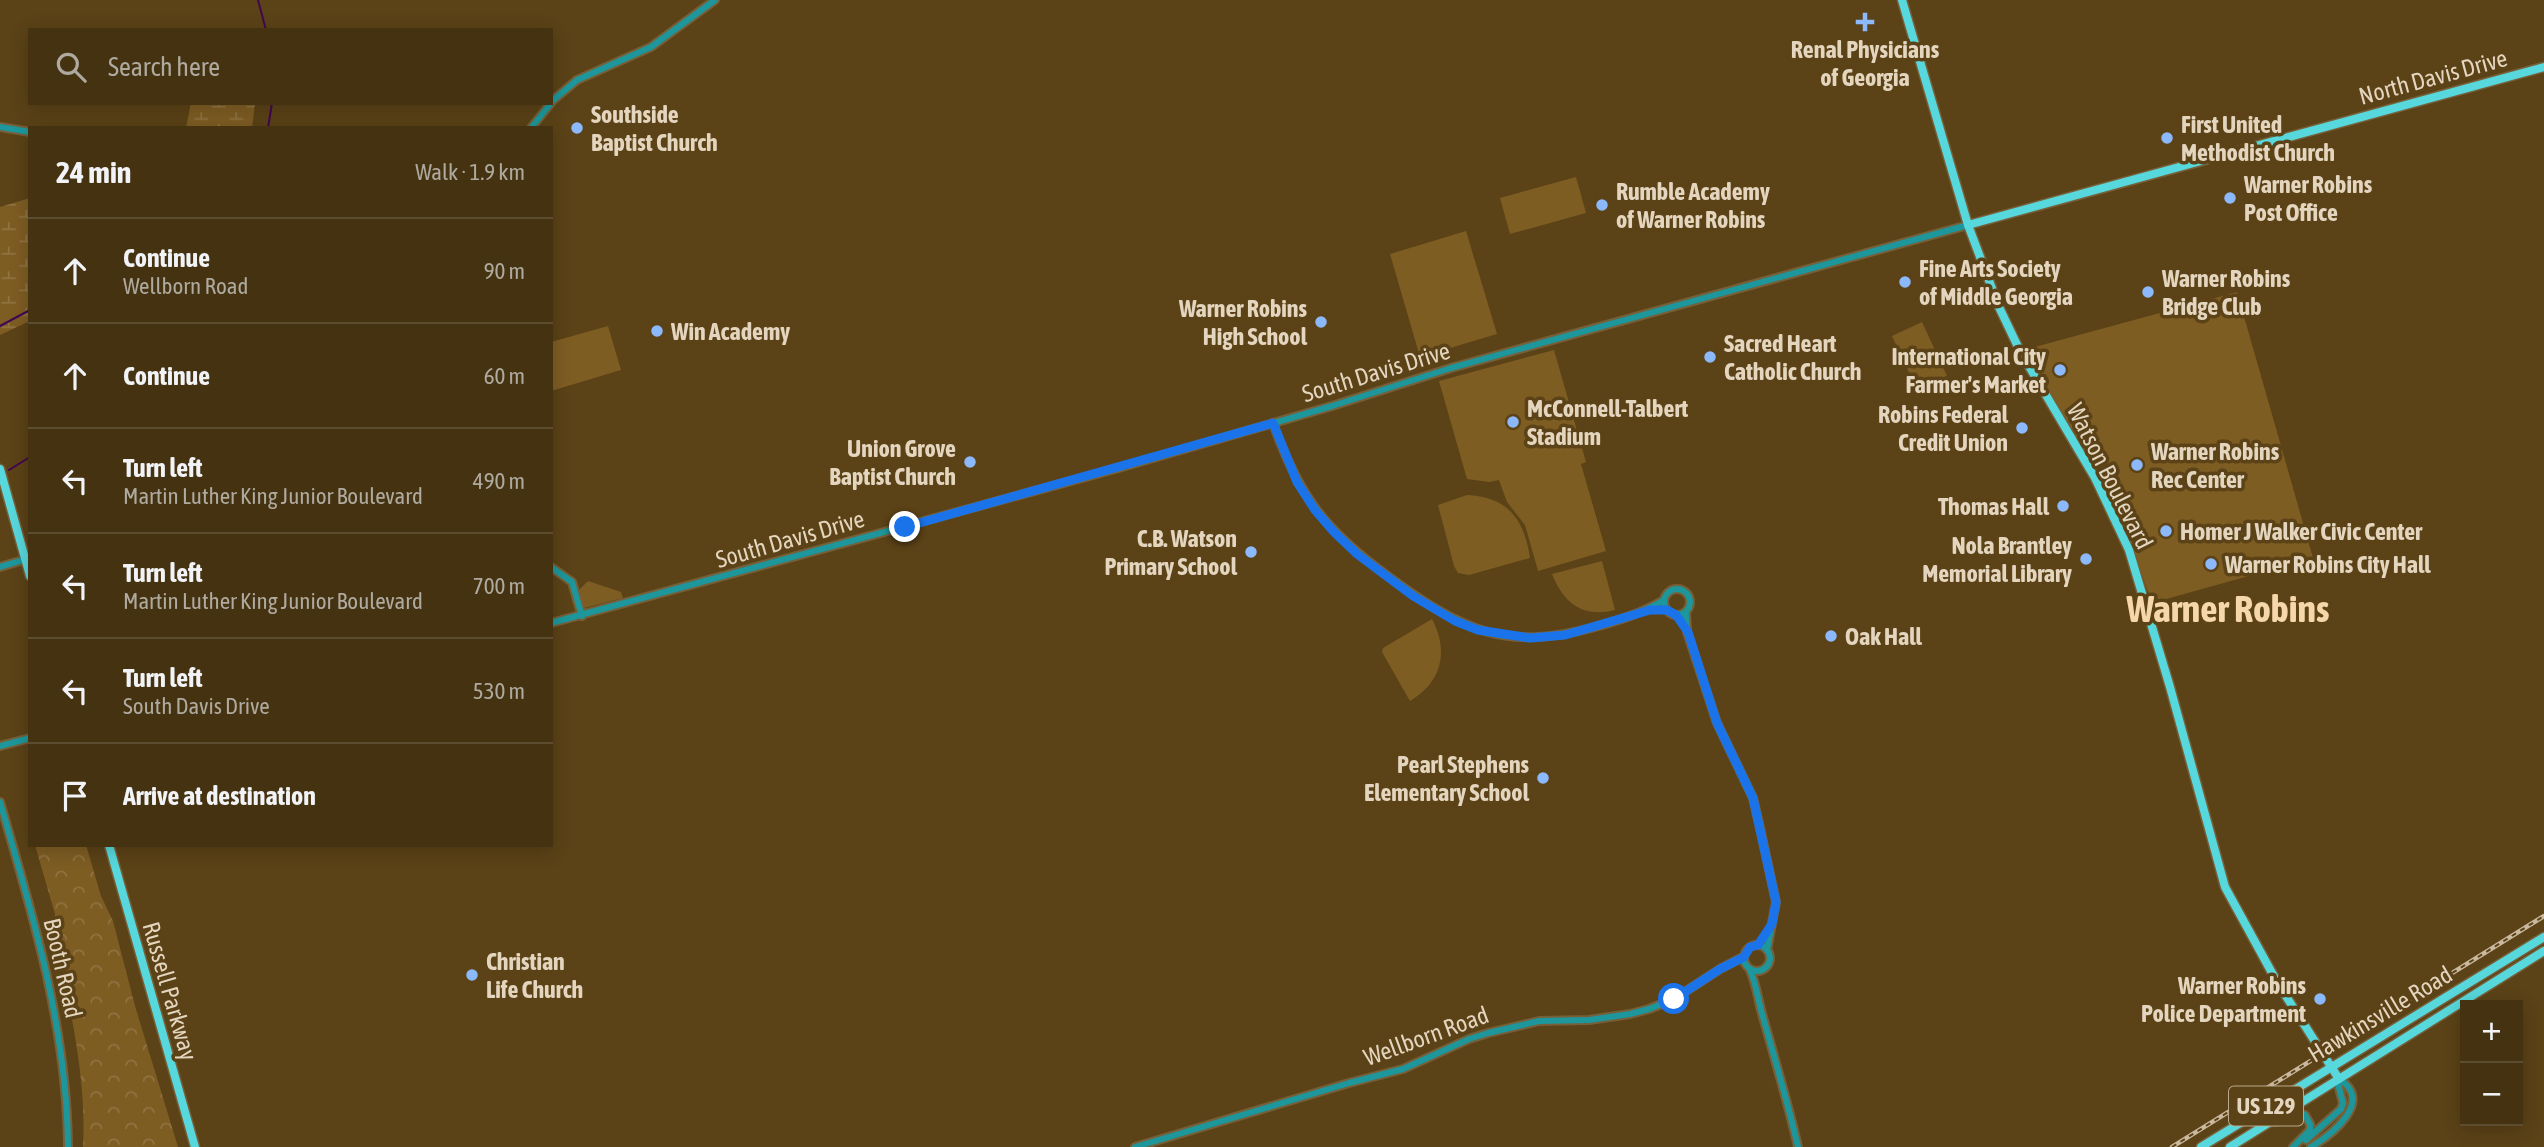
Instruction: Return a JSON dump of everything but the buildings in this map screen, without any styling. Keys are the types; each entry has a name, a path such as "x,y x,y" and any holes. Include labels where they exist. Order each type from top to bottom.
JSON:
{"main road":[{"name":"Watson Boulevard","path":"1902,0 1968,225 1992,289 2020,351 2090,469 2129,550 2229,896 2277,982 2339,1079"},
{"name":"North Davis Drive","path":"1968,225 2544,67"},
{"path":"0,469 27,559"},
{"name":"Russell Parkway","path":"109,847 195,1147"},
{"name":"Hawkinsville Road","path":"2202,1147 2544,937"},
{"name":"Hawkinsville Road","path":"2230,1147 2544,951"}],"street":[{"path":"553,101 577,80 650,47 715,0"},
{"path":"533,126 549,105"},
{"path":"0,127 28,132"},
{"name":"South Davis Drive","path":"553,623 582,617 1273,423 1498,355 1695,303 1968,225"},
{"path":"1273,423 1297,482 1315,510 1334,532 1357,554 1413,596 1455,621 1504,636 1547,638 1650,610 1667,610 1676,615 1688,632"},
{"path":"0,566 27,559"},
{"path":"553,568 572,582 582,617"},
{"path":"1650,610 1664,600 1670,590 1682,589 1690,597 1690,606 1686,612 1688,632 1717,723 1753,798 1776,902 1767,950 1770,961 1763,970 1758,990"},
{"path":"1664,600 1667,610"},
{"path":"1676,615 1686,612"},
{"path":"0,746 28,739"},
{"name":"Booth Road","path":"0,802 54,1007 62,1057 68,1147"},
{"path":"1770,929 1758,945 1747,949 1746,964 1758,990 1798,1147"},
{"path":"1758,945 1767,950"},
{"path":"1746,964 1763,970"},
{"name":"Wellborn Road","path":"1135,1147 1404,1069 1488,1033 1539,1021 1614,1017 1649,1009 1674,999 1726,967 1746,964"},
{"path":"2294,1147 2319,1131 2341,1109 2343,1103 2339,1079"},
{"name":"Watson Boulevard","path":"2311,1147 2330,1135 2351,1109 2351,1093 2347,1084 2339,1079"},
{"path":"2252,1134 2294,1115 2305,1115 2311,1130 2294,1147"}],"green space":[{"path":"191,105 255,105 252,126 186,126"},
{"path":"1576,177 1586,213 1510,234 1500,198"},
{"path":"28,199 28,322 0,335 0,207"},
{"path":"1466,231 1497,334 1420,357 1390,254"},
{"path":"2237,292 2313,558 2152,603 2120,513 2020,351"},
{"path":"1922,322 1947,376 1917,390 1892,336"},
{"path":"608,326 621,370 553,390 553,341"},
{"name":"McConnell-Talbert Stadium","path":"1554,350 1586,462 1581,464 1606,551 1538,571 1525,525 1507,502 1499,480 1489,482 1467,479 1439,381"},
{"path":"1467,495 1493,500 1512,513 1523,532 1530,558 1469,575 1458,573 1438,505"},
{"path":"1602,561 1615,610 1584,610 1569,601 1552,574"},
{"path":"588,581 621,592 623,598 584,608 578,591"},
{"path":"1432,619 1440,643 1439,665 1429,685 1410,701 1382,652 1383,648"},
{"path":"36,847 87,847 101,896 113,921 135,1006 178,1147 83,1147 79,1063 54,926 55,914"}],"waterway":[{"path":"258,0 265,28"},
{"path":"268,126 272,105"},
{"path":"0,326 28,311"},
{"path":"9,470 28,458"}],"railway":[{"path":"2172,1147 2544,916"}],"place":[{"name":"Renal Physicians of Georgia","path":"1865,22"},
{"name":"Southside Baptist Church","path":"577,128"},
{"name":"First United Methodist Church","path":"2167,138"},
{"name":"Warner Robins Post Office","path":"2230,198"},
{"name":"Rumble Academy of Warner Robins","path":"1602,205"},
{"name":"Fine Arts Society of Middle Georgia","path":"1905,282"},
{"name":"Warner Robins Bridge Club","path":"2148,292"},
{"name":"Warner Robins High School","path":"1321,322"},
{"name":"Win Academy","path":"657,331"},
{"name":"Sacred Heart Catholic Church","path":"1710,357"},
{"name":"International City Farmer's Market","path":"2060,370"},
{"name":"McConnell-Talbert Stadium","path":"1513,422"},
{"name":"Robins Federal Credit Union","path":"2022,428"},
{"name":"Union Grove Baptist Church","path":"970,462"},
{"name":"Warner Robins Rec Center","path":"2137,465"},
{"name":"Thomas Hall","path":"2063,506"},
{"name":"Homer J Walker Civic Center","path":"2166,531"},
{"name":"C.B. Watson Primary School","path":"1251,552"},
{"name":"Nola Brantley Memorial Library","path":"2086,559"},
{"name":"Warner Robins City Hall","path":"2211,564"},
{"name":"Oak Hall","path":"1831,636"},
{"name":"Pearl Stephens Elementary School","path":"1543,778"},
{"name":"Christian Life Church","path":"472,975"},
{"name":"Warner Robins Police Department","path":"2320,999"}],"district":[{"name":"Warner Robins","path":"2228,608"}],"route":[{"path":"905,527 1273,423 1297,482 1315,510 1334,532 1357,554 1413,596 1455,621 1504,636 1547,638 1650,610 1667,610 1676,615 1688,632 1717,723 1753,798 1776,911 1770,929 1758,945 1750,947 1744,957 1674,999"}]}
